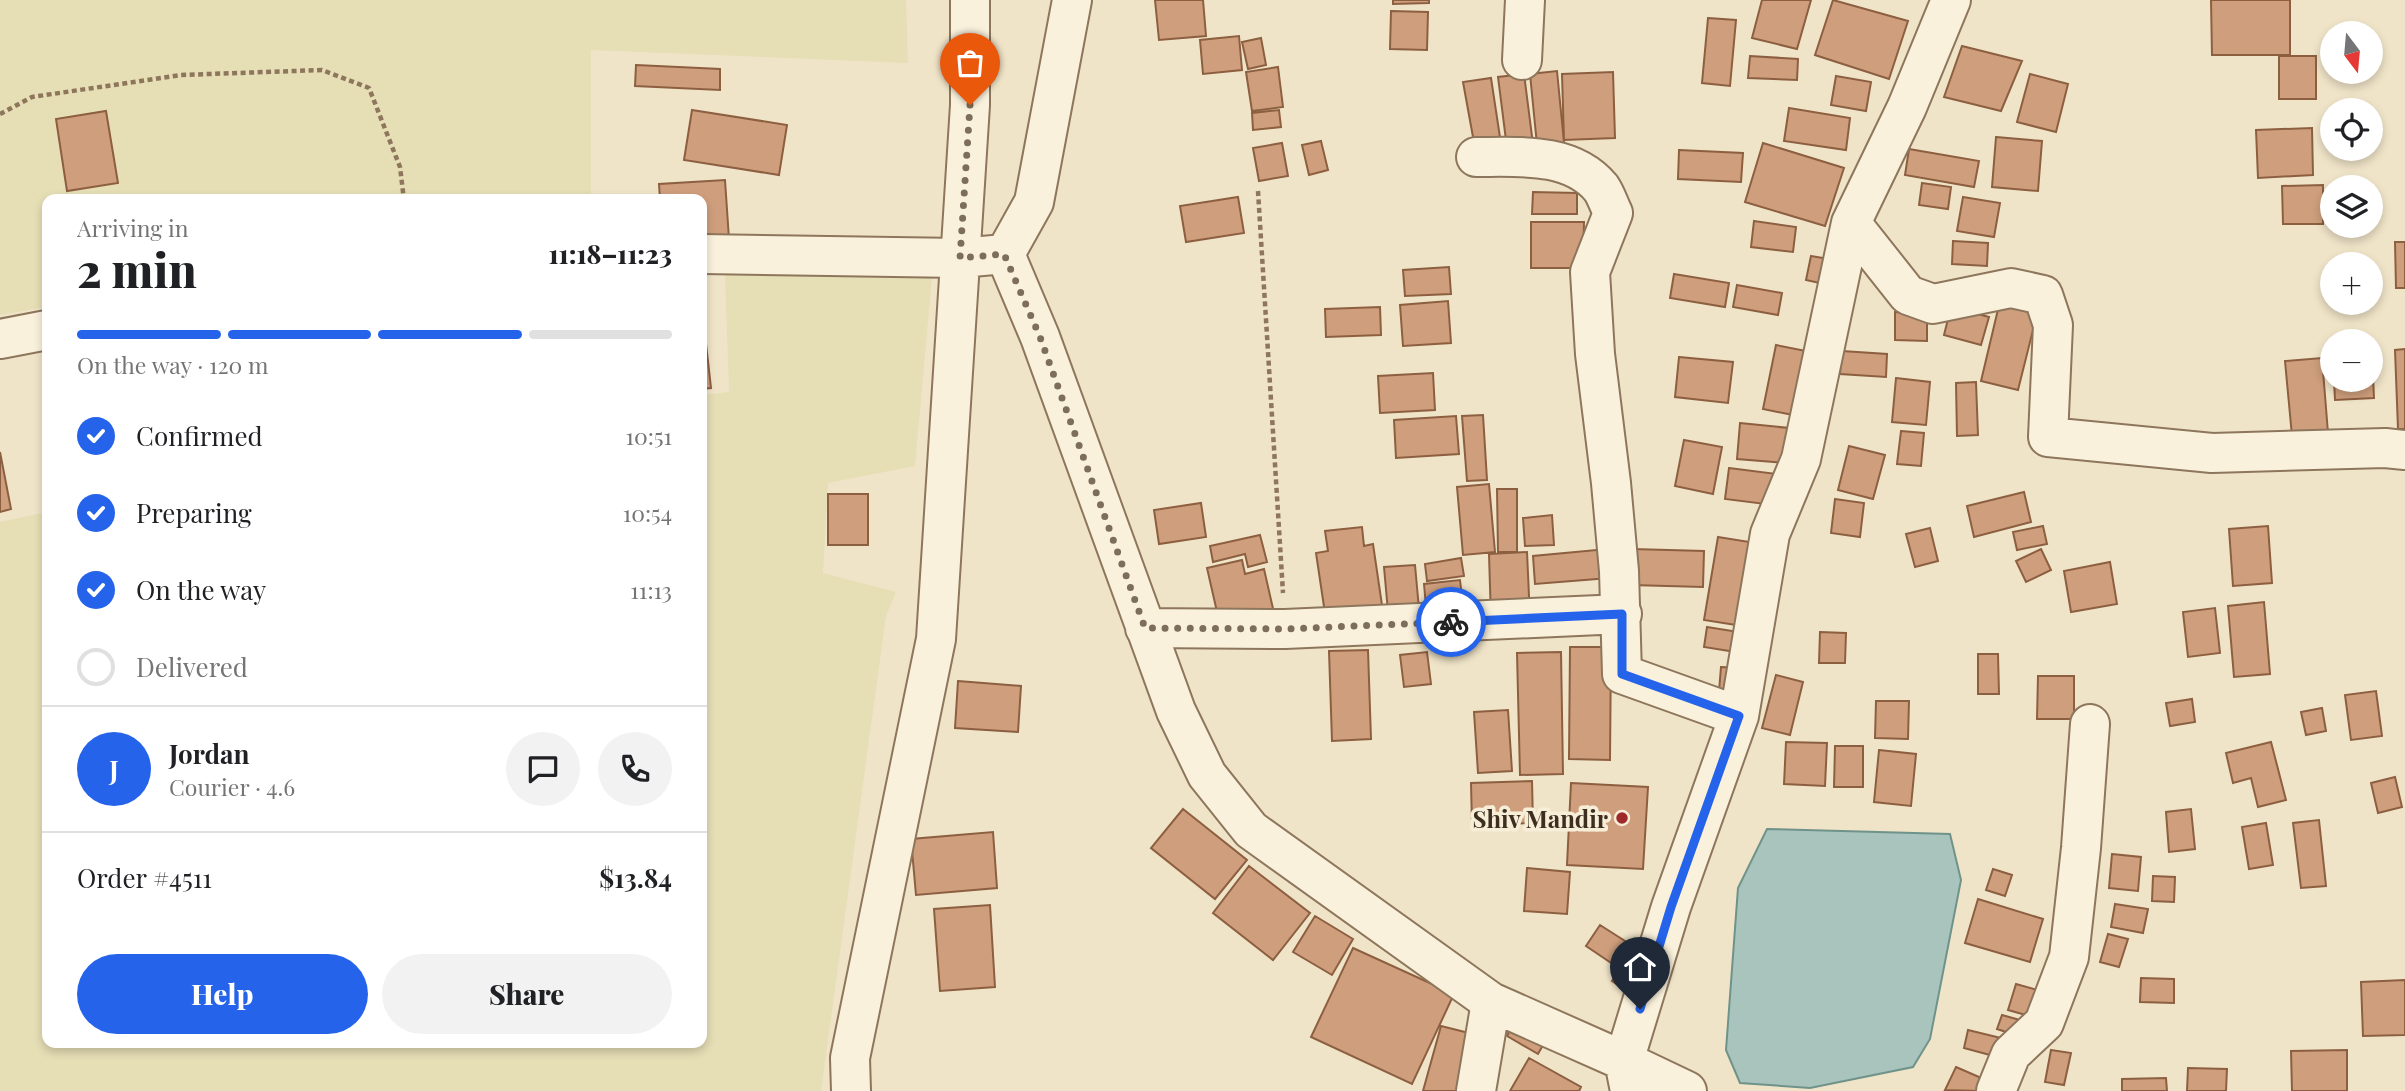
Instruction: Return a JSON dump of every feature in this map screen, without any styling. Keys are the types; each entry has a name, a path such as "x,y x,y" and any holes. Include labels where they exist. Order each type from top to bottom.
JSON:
{"street":[{"path":"851,1091 850,1058 936,639 970,105 970,0"},
{"path":"1004,254 1034,202 1072,0"},
{"path":"1522,60 1525,0"},
{"path":"1627,1076 1671,907 1739,716 1770,534 1801,459 1852,223 1907,107 1951,0"},
{"path":"1476,157 1543,158 1581,170 1602,190 1613,213 1590,272 1595,354 1611,483 1622,614 1622,674 1739,716"},
{"path":"1852,223 1908,295 1933,304 2011,288 2043,295 2053,325 2048,437 2212,453 2385,448 2405,450"},
{"path":"707,254 960,258 1004,254"},
{"path":"1004,254 1040,337 1176,711 1207,775 1251,830 1491,1002 1627,1076 1687,1091"},
{"path":"0,339 42,331"},
{"path":"1145,628 1285,629 1622,614"},
{"path":"1996,1091 2011,1054 2044,1023 2069,957 2081,848 2090,724"},
{"path":"1476,1091 1491,1002"}],"path":[{"path":"0,114 32,97 181,75 322,70 369,88 400,167 403,194"},
{"path":"1258,191 1285,629"}],"shaded area":[{"path":"0,0 906,0 908,63 591,50 591,194 42,194 42,308 0,315"},
{"path":"725,271 932,277 915,466 828,483 823,573 896,592 886,616 821,1091 0,1091 0,522 42,513 42,1048 707,1048 707,394 729,392"}],"water":[{"path":"1767,829 1950,834 1961,880 1930,1039 1913,1067 1810,1088 1740,1083 1726,1050 1738,888"}],"building":[{"path":"1155,0 1203,0 1206,36 1159,40"},
{"path":"1393,0 1429,0 1429,3 1393,4"},
{"path":"1762,0 1811,0 1797,49 1752,38"},
{"path":"1833,0 1908,21 1889,79 1815,55"},
{"path":"2211,0 2290,0 2290,55 2212,55"},
{"path":"1391,11 1428,12 1427,50 1390,49"},
{"path":"1708,18 1736,20 1730,86 1702,83"},
{"path":"1239,36 1242,70 1203,74 1200,40"},
{"path":"1261,38 1266,65 1248,69 1242,42"},
{"path":"1962,46 2022,61 2001,111 1944,97"},
{"path":"1750,56 1798,59 1797,80 1748,78"},
{"path":"2279,56 2316,56 2316,99 2279,99"},
{"path":"636,65 720,69 720,90 635,86"},
{"path":"1278,67 1283,107 1252,111 1246,72"},
{"path":"1557,71 1565,153 1538,155 1530,74"},
{"path":"1613,72 1615,138 1564,140 1562,74"},
{"path":"1524,74 1534,152 1508,156 1498,77"},
{"path":"2030,74 2068,84 2056,132 2017,122"},
{"path":"1836,76 1871,82 1866,111 1831,105"},
{"path":"1491,78 1501,144 1475,148 1463,82"},
{"path":"1789,108 1850,118 1846,150 1784,141"},
{"path":"692,110 787,125 779,175 684,160"},
{"path":"1279,110 1281,127 1253,130 1252,113"},
{"path":"106,111 118,183 67,191 56,119"},
{"path":"2312,128 2313,175 2258,178 2256,130"},
{"path":"1996,137 2042,141 2038,191 1992,187"},
{"path":"1321,141 1328,170 1309,175 1302,145"},
{"path":"1282,143 1288,176 1259,181 1253,148"},
{"path":"1763,143 1844,168 1825,226 1745,202"},
{"path":"1909,149 1979,161 1974,187 1905,175"},
{"path":"1679,150 1743,153 1741,182 1678,179"},
{"path":"725,180 729,239 707,241 707,194 660,194 659,184"},
{"path":"1922,183 1951,187 1948,209 1919,205"},
{"path":"2320,185 2320,224 2283,224 2282,186"},
{"path":"1533,192 1577,193 1577,214 1532,214"},
{"path":"1238,197 1244,233 1186,242 1180,206"},
{"path":"1963,197 2000,203 1994,237 1957,231"},
{"path":"1754,221 1796,227 1793,252 1751,247"},
{"path":"1531,222 1584,222 1583,268 1531,268"},
{"path":"1953,241 1988,243 1987,266 1952,264"},
{"path":"2395,242 2405,242 2405,288 2396,288"},
{"path":"1811,256 1835,260 1829,285 1806,280"},
{"path":"1449,267 1451,294 1405,296 1403,270"},
{"path":"1674,274 1729,283 1725,307 1670,298"},
{"path":"1737,285 1782,293 1778,315 1733,307"},
{"path":"1448,301 1451,343 1403,346 1400,305"},
{"path":"2000,301 2038,310 2018,390 1981,381"},
{"path":"1380,307 1381,335 1326,337 1325,309"},
{"path":"1951,307 1989,317 1981,345 1944,335"},
{"path":"1895,312 1927,313 1927,341 1895,340"},
{"path":"1776,345 1816,353 1803,417 1763,409"},
{"path":"2405,349 2405,429 2398,429 2395,350"},
{"path":"1842,351 1887,354 1886,377 1840,374"},
{"path":"707,352 711,388 707,388"},
{"path":"1679,357 1733,362 1728,403 1675,397"},
{"path":"2320,358 2320,392 2325,392 2328,433 2292,436 2285,361"},
{"path":"1433,373 1435,410 1380,413 1378,376"},
{"path":"1896,378 1930,382 1926,425 1892,422"},
{"path":"1976,382 1978,435 1957,436 1956,383"},
{"path":"2335,392 2374,392 2374,398 2335,400"},
{"path":"1483,415 1487,480 1467,481 1462,416"},
{"path":"1456,416 1459,454 1396,458 1394,420"},
{"path":"1740,423 1789,428 1786,463 1737,459"},
{"path":"1901,431 1924,433 1921,466 1897,464"},
{"path":"1684,440 1722,447 1713,494 1675,486"},
{"path":"1849,446 1885,455 1873,499 1838,490"},
{"path":"0,452 11,509 0,512"},
{"path":"1729,468 1777,474 1773,505 1725,499"},
{"path":"1489,484 1495,552 1463,555 1457,487"},
{"path":"1497,489 1517,489 1517,552 1498,552"},
{"path":"2024,492 2031,522 1974,537 1967,506"},
{"path":"828,494 868,494 868,545 828,545"},
{"path":"1835,499 1864,503 1860,537 1831,533"},
{"path":"1201,503 1206,537 1159,544 1154,510"},
{"path":"1552,515 1554,545 1525,546 1523,518"},
{"path":"2043,526 2047,544 2017,550 2013,532"},
{"path":"2268,526 2272,583 2233,586 2229,529"},
{"path":"1362,527 1364,546 1373,544 1383,612 1326,620 1316,553 1328,551 1325,531"},
{"path":"1930,528 1938,561 1915,567 1906,534"},
{"path":"1260,535 1267,562 1248,567 1245,554 1213,562 1210,546"},
{"path":"1718,537 1762,544 1749,627 1704,620"},
{"path":"1607,549 1609,578 1535,584 1533,556"},
{"path":"1632,549 1704,551 1703,587 1631,585"},
{"path":"2041,549 2051,570 2026,582 2016,561"},
{"path":"1527,552 1530,618 1491,619 1489,554"},
{"path":"1461,558 1464,576 1427,581 1425,564"},
{"path":"1242,560 1245,574 1264,569 1274,613 1220,625 1207,568"},
{"path":"2110,562 2117,604 2071,612 2064,571"},
{"path":"1415,565 1419,609 1388,612 1384,567"},
{"path":"1460,580 1464,614 1427,618 1424,584"},
{"path":"2264,602 2270,674 2234,677 2228,606"},
{"path":"2215,608 2220,653 2188,657 2183,612"},
{"path":"1707,627 1745,633 1742,653 1704,647"},
{"path":"1820,632 1846,633 1845,663 1819,663"},
{"path":"1570,647 1611,647 1610,760 1569,759"},
{"path":"1368,650 1371,739 1332,741 1329,651"},
{"path":"1427,652 1431,684 1404,687 1400,655"},
{"path":"1561,652 1563,774 1520,775 1517,653"},
{"path":"1978,654 1998,654 1999,694 1978,694"},
{"path":"1721,667 1738,668 1736,692 1719,691"},
{"path":"1776,675 1803,682 1790,735 1762,728"},
{"path":"2038,676 2074,676 2074,719 2037,719"},
{"path":"958,681 1021,686 1018,732 955,728"},
{"path":"2376,691 2382,736 2351,740 2345,695"},
{"path":"2192,699 2195,722 2170,726 2166,703"},
{"path":"1876,701 1909,701 1908,739 1875,738"},
{"path":"2322,708 2326,731 2306,735 2301,712"},
{"path":"1508,710 1512,771 1478,773 1474,712"},
{"path":"1786,742 1827,743 1825,786 1784,784"},
{"path":"2271,742 2286,800 2258,807 2251,778 2233,783 2226,753"},
{"path":"1835,746 1863,746 1863,787 1834,787"},
{"path":"1879,750 1916,754 1911,806 1874,802"},
{"path":"2395,777 2402,807 2378,813 2371,783"},
{"path":"1532,781 1533,823 1472,825 1471,783"},
{"path":"1571,783 1648,787 1643,869 1567,865"},
{"path":"1183,809 1247,860 1215,899 1151,848"},
{"path":"2191,809 2195,849 2169,852 2166,812"},
{"path":"2319,820 2326,886 2301,888 2293,823"},
{"path":"2266,823 2273,865 2249,869 2242,827"},
{"path":"993,832 997,888 916,895 911,839"},
{"path":"2112,854 2141,857 2138,891 2109,888"},
{"path":"1249,866 1310,913 1273,960 1213,913"},
{"path":"1527,868 1570,872 1567,914 1524,911"},
{"path":"1993,869 2012,875 2005,896 1986,890"},
{"path":"2153,876 2175,877 2174,902 2152,901"},
{"path":"1978,899 2043,919 2030,962 1965,943"},
{"path":"2115,904 2148,909 2143,933 2111,927"},
{"path":"990,905 995,987 940,991 934,909"},
{"path":"1315,916 1353,939 1332,975 1293,952"},
{"path":"1600,925 1647,955 1624,989 1612,981 1620,969 1586,946"},
{"path":"2108,934 2128,939 2119,967 2100,962"},
{"path":"1353,948 1454,994 1412,1084 1311,1037"},
{"path":"2141,978 2174,979 2174,1003 2140,1002"},
{"path":"2405,980 2405,1035 2363,1036 2361,982"},
{"path":"2016,984 2048,993 2040,1019 2008,1010"},
{"path":"2002,1015 2027,1022 2022,1037 1997,1029"},
{"path":"1516,1020 1547,1038 1538,1054 1507,1036"},
{"path":"1441,1026 1477,1035 1462,1091 1423,1091"},
{"path":"1968,1030 2005,1039 2001,1058 1964,1048"},
{"path":"2051,1050 2071,1053 2064,1085 2045,1082"},
{"path":"2347,1050 2347,1091 2292,1091 2291,1051"},
{"path":"1529,1058 1581,1087 1579,1091 1510,1091"},
{"path":"1956,1067 1986,1080 1980,1091 1945,1090"},
{"path":"2188,1068 2227,1069 2226,1091 2187,1091"},
{"path":"2166,1078 2167,1091 2122,1091 2122,1079"}],"way so far":[{"path":"970,105 960,258 1004,254 1040,337 1145,628 1285,629 1451,622"}],"place":[{"name":"Shiv Mandir","path":"1622,818"}],"route":[{"path":"1451,622 1622,614 1622,674 1739,716 1671,907 1640,1009"}]}
